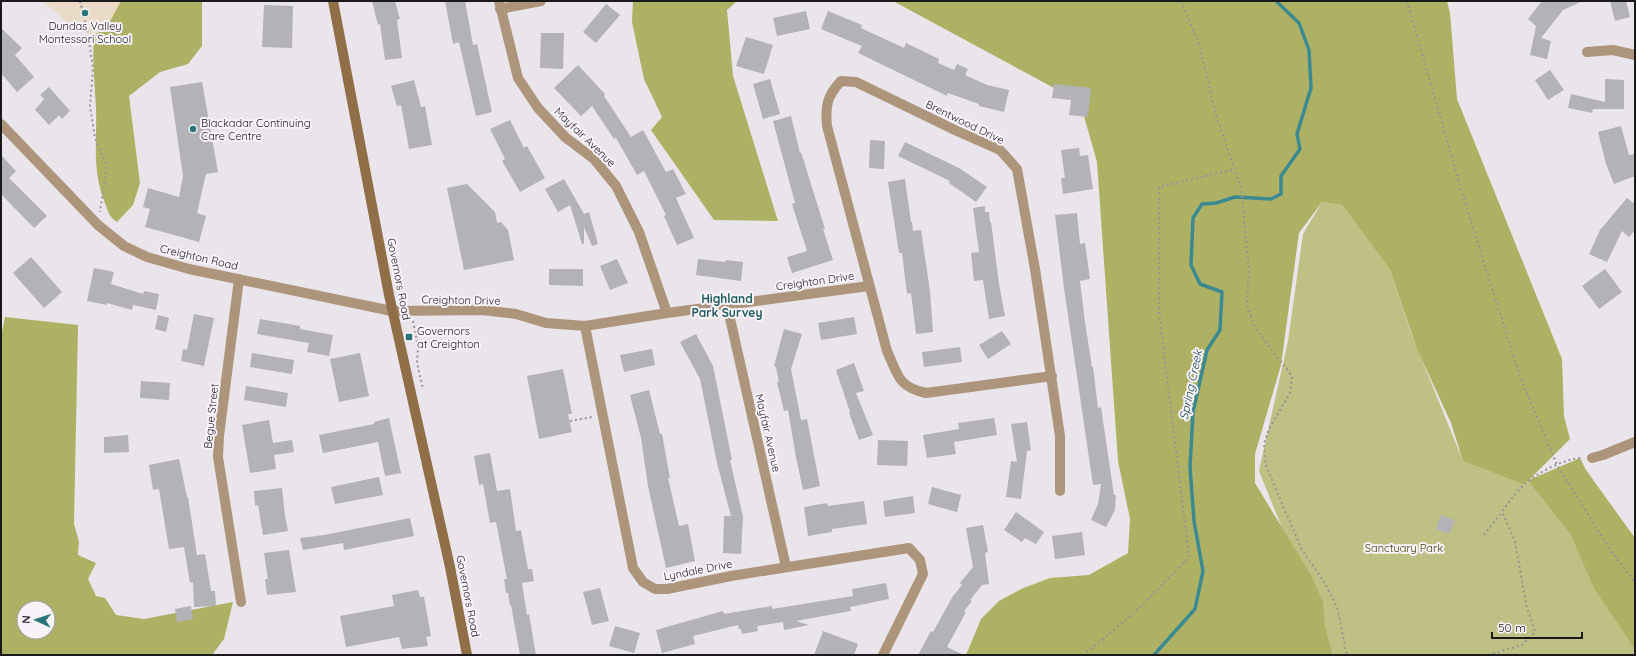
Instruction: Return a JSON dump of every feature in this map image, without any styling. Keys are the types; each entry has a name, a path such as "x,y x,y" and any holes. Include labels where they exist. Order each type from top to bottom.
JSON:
{"main road":[{"name":"Governors Road","path":"333,1 392,311 450,567 467,655"}],"street":[{"path":"500,5 541,1"},
{"name":"Mayfair Avenue","path":"500,5 518,78 538,108 565,137 594,160 616,186 639,232 667,313"},
{"path":"1587,52 1613,50 1635,55"},
{"name":"Brentwood Drive","path":"868,286 827,126 825,108 831,91 841,81 856,82 1000,150 1017,168 1052,376 1060,436 1060,491"},
{"name":"Creighton Road","path":"1,124 98,225 124,246 147,257 173,265 392,311"},
{"name":"Begue Street","path":"239,279 219,436 218,457 241,602"},
{"name":"Creighton Drive","path":"392,311 482,310 516,314 546,323 585,326 667,313 868,286 886,351 901,382 912,390 926,393 1052,376"},
{"name":"Mayfair Avenue","path":"727,305 786,567"},
{"name":"Lyndale Drive","path":"585,326 634,568 643,582 655,589 667,590 731,576 909,548 920,560 923,574 883,655"},
{"path":"1589,458 1635,442"}],"path":[{"path":"80,1 88,34 93,68 90,106 95,138 107,166 98,225"},
{"path":"1181,1 1200,47 1216,115 1241,188 1249,272 1247,305 1255,328 1292,376 1290,393 1269,429 1264,444 1266,466 1302,550 1324,582 1337,607 1348,655"},
{"path":"1407,1 1463,196 1519,374 1557,464 1611,552 1635,582"},
{"path":"1082,655 1105,639 1151,597 1189,557 1159,312 1160,187 1235,169"},
{"path":"570,421 603,415"},
{"path":"1484,535 1524,485 1557,464 1580,458 1589,458"},
{"path":"1488,655 1522,645 1535,632 1526,604 1515,542 1502,512"}],"shaded area":[{"name":"Dundas Valley Montessori School","path":"43,1 121,1 108,25 94,36 71,26"}],"green space":[{"path":"121,1 202,1 202,46 188,64 160,72 129,96 140,183 133,205 117,222 110,216 98,179 93,45 94,36 108,25"},
{"path":"633,1 737,1 727,10 733,76 778,221 714,220 651,130 662,117 644,79 632,22"},
{"path":"893,1 1447,1 1450,13 1457,99 1562,359 1564,416 1570,439 1529,480 1580,458 1586,470 1635,538 1635,650 1594,589 1570,534 1528,481 1524,485 1463,461 1451,423 1417,349 1390,270 1342,205 1322,202 1299,233 1281,365 1255,454 1255,483 1312,577 1323,602 1325,626 1332,652 1331,655 966,655 981,619 999,601 1021,589 1050,578 1089,575 1128,553 1130,519 1118,461 1097,162 1080,102"},
{"name":"Sanctuary Park","path":"1322,202 1342,205 1390,270 1411,333 1463,461 1524,485 1528,481 1570,534 1594,589 1635,650 1635,655 1331,655 1332,652 1329,644 1259,471 1288,341 1303,234"},
{"path":"5,317 78,325 74,524 79,542 78,555 96,563 88,579 96,596 105,598 116,615 144,619 233,602 224,639 212,655 1,655 1,337"}],"building":[{"path":"372,1 395,1 400,19 397,20 402,58 385,60 380,24 378,25"},
{"path":"445,1 465,1 473,45 477,44 492,112 476,116 459,42 453,44"},
{"path":"1542,1 1583,1 1563,10 1541,38 1551,41 1547,59 1530,55 1536,26 1528,19"},
{"path":"1610,1 1626,1 1630,17 1615,21"},
{"path":"606,4 620,15 596,43 583,32"},
{"path":"264,5 293,6 292,48 262,47"},
{"path":"806,11 810,29 777,36 773,18"},
{"path":"828,11 862,25 861,28 904,48 906,43 939,59 938,63 954,70 957,64 968,69 965,75 987,85 1009,90 1004,112 979,106 979,104 948,93 947,96 858,53 862,46 821,29"},
{"path":"1,28 22,48 15,55 34,77 17,92 1,73"},
{"path":"541,33 564,33 563,69 540,68"},
{"path":"746,37 773,45 764,74 736,66"},
{"path":"578,65 605,94 604,96 631,137 643,130 666,172 673,169 686,194 676,198 694,238 677,245 664,216 666,215 644,171 637,175 616,138 614,139 592,106 581,116 554,88"},
{"path":"1550,70 1564,90 1548,100 1535,80"},
{"path":"770,79 780,114 763,119 753,84"},
{"path":"1605,79 1624,80 1624,109 1593,109 1592,113 1568,108 1571,94 1605,102"},
{"path":"414,80 421,107 425,106 432,145 409,149 401,105 397,106 391,86"},
{"path":"202,82 218,172 206,174 197,213 206,216 199,242 145,227 150,209 143,207 148,188 179,197 183,176 170,87"},
{"path":"1054,84 1091,88 1088,117 1069,115 1071,100 1052,98"},
{"path":"49,87 70,111 62,119 59,115 49,125 35,110 44,99 40,95"},
{"path":"791,116 800,153 801,152 825,229 823,229 833,260 792,273 787,257 807,251 792,204 795,203 773,121"},
{"path":"510,120 524,148 527,146 545,178 520,192 502,161 505,159 490,129"},
{"path":"1621,126 1629,155 1633,154 1635,160 1635,176 1614,184 1606,164 1598,132"},
{"path":"870,140 885,141 884,169 869,168"},
{"path":"905,142 959,168 987,187 976,202 949,183 950,181 898,156"},
{"path":"1079,148 1080,156 1088,155 1093,189 1063,194 1061,178 1065,178 1061,150"},
{"path":"1,155 16,171 9,178 47,216 34,228 1,194"},
{"path":"564,179 584,214 589,212 598,244 592,246 584,227 584,244 582,244 570,205 558,212 545,189"},
{"path":"905,179 913,231 921,230 930,291 933,332 916,334 911,293 907,294 902,253 899,253 888,182"},
{"path":"467,184 495,212 497,223 501,222 508,230 514,260 464,270 447,188"},
{"path":"1627,198 1635,204 1635,230 1629,237 1622,231 1607,262 1589,254 1600,230"},
{"path":"985,206 985,212 989,212 991,222 999,284 1005,316 989,319 983,280 974,281 971,253 979,252 973,208"},
{"path":"1077,213 1080,244 1085,243 1090,279 1080,281 1085,322 1098,408 1101,407 1114,495 1116,495 1115,510 1106,527 1091,520 1098,504 1101,484 1093,485 1064,288 1055,215"},
{"path":"31,257 62,292 44,308 13,273"},
{"path":"617,259 628,283 610,290 600,266"},
{"path":"698,259 743,262 741,281 696,275"},
{"path":"94,268 114,272 111,284 143,294 144,291 159,294 156,310 133,305 132,310 107,303 107,305 87,301"},
{"path":"549,269 583,269 583,286 549,285"},
{"path":"1605,269 1622,292 1599,309 1582,286"},
{"path":"194,314 214,318 204,366 181,361 183,349 187,350"},
{"path":"158,315 169,318 166,332 155,329"},
{"path":"854,317 857,334 821,340 818,323"},
{"path":"260,319 300,326 300,329 333,335 329,356 307,352 309,343 257,334"},
{"path":"784,329 802,334 791,369 801,420 807,419 820,486 803,490 788,410 784,411 777,382 779,382 776,367 774,366"},
{"path":"1002,331 1011,344 988,359 979,345"},
{"path":"696,334 713,366 732,460 730,460 743,517 741,554 723,553 724,516 731,516 717,463 700,379 680,342"},
{"path":"960,347 962,362 924,367 922,352"},
{"path":"652,349 655,365 624,372 620,355"},
{"path":"252,353 294,360 292,374 250,367"},
{"path":"360,353 369,396 339,402 330,359"},
{"path":"854,363 864,391 856,393 873,435 859,440 836,370"},
{"path":"563,369 572,414 568,414 572,432 539,439 527,376"},
{"path":"141,381 170,383 169,400 140,398"},
{"path":"246,386 288,393 286,407 244,400"},
{"path":"649,390 660,434 662,434 670,478 668,478 679,526 688,524 695,561 666,568 648,486 641,438 630,395"},
{"path":"389,418 401,473 385,476 378,442 323,453 319,435 374,424 374,422"},
{"path":"994,418 997,435 954,442 956,454 927,458 923,435 959,429 958,423"},
{"path":"269,420 273,443 292,440 294,452 274,455 276,469 250,473 242,425"},
{"path":"1027,422 1031,450 1027,451 1021,499 1006,497 1011,461 1017,462 1011,424"},
{"path":"128,435 129,452 104,453 104,437"},
{"path":"878,440 908,441 907,466 877,465"},
{"path":"490,453 497,491 510,489 516,531 521,530 528,569 532,569 534,581 522,583 536,655 520,655 511,605 510,606 508,593 506,593 504,579 507,579 496,522 490,523 483,484 479,485 474,456"},
{"path":"179,459 188,497 197,555 205,554 211,591 215,591 216,606 194,607 193,582 190,583 184,547 169,549 159,489 153,490 149,465"},
{"path":"379,477 383,495 335,504 331,487"},
{"path":"932,487 961,495 957,512 928,504"},
{"path":"282,488 288,531 263,535 258,505 255,506 254,491"},
{"path":"913,496 915,513 885,517 883,501"},
{"path":"864,501 867,524 832,529 832,532 808,536 804,507 827,503 828,506"},
{"path":"1016,512 1044,532 1036,544 1025,538 1022,542 1004,530"},
{"path":"1441,515 1455,520 1449,534 1436,529"},
{"path":"410,518 414,536 344,550 343,543 303,550 300,538 324,535"},
{"path":"983,525 988,552 985,553 989,584 982,585 970,600 972,601 964,611 966,612 947,647 964,655 918,655 953,596 962,585 960,583 973,567 966,528"},
{"path":"1082,532 1085,555 1055,559 1052,536"},
{"path":"289,550 296,592 267,595 265,579 268,579 264,553"},
{"path":"886,583 889,599 850,607 851,611 796,621 809,625 784,630 783,622 757,626 758,631 742,634 738,625 693,636 695,644 662,653 656,630 723,611 724,614 772,606 772,609 853,596 852,589"},
{"path":"600,588 609,621 592,625 583,592"},
{"path":"418,590 420,597 424,597 431,636 426,637 428,646 402,649 399,637 346,647 340,616 394,606 392,595"},
{"path":"191,606 193,619 177,622 175,609"},
{"path":"615,626 640,633 634,653 609,646"},
{"path":"823,631 858,644 854,655 814,655"}],"waterway":[{"name":"Spring Creek","path":"1154,655 1195,609 1203,571 1194,521 1190,467 1193,412 1207,350 1220,330 1222,292 1200,284 1191,265 1193,218 1202,204 1216,203 1235,197 1271,199 1281,194 1281,176 1300,149 1297,134 1311,88 1309,50 1299,23 1276,1"}],"place":[{"name":"Dundas Valley Montessori School","path":"85,13"},
{"name":"Blackadar Continuing Care Centre","path":"193,129"},
{"name":"Governors at Creighton","path":"409,337"}],"district":[{"name":"Highland Park Survey","path":"727,306"}]}
